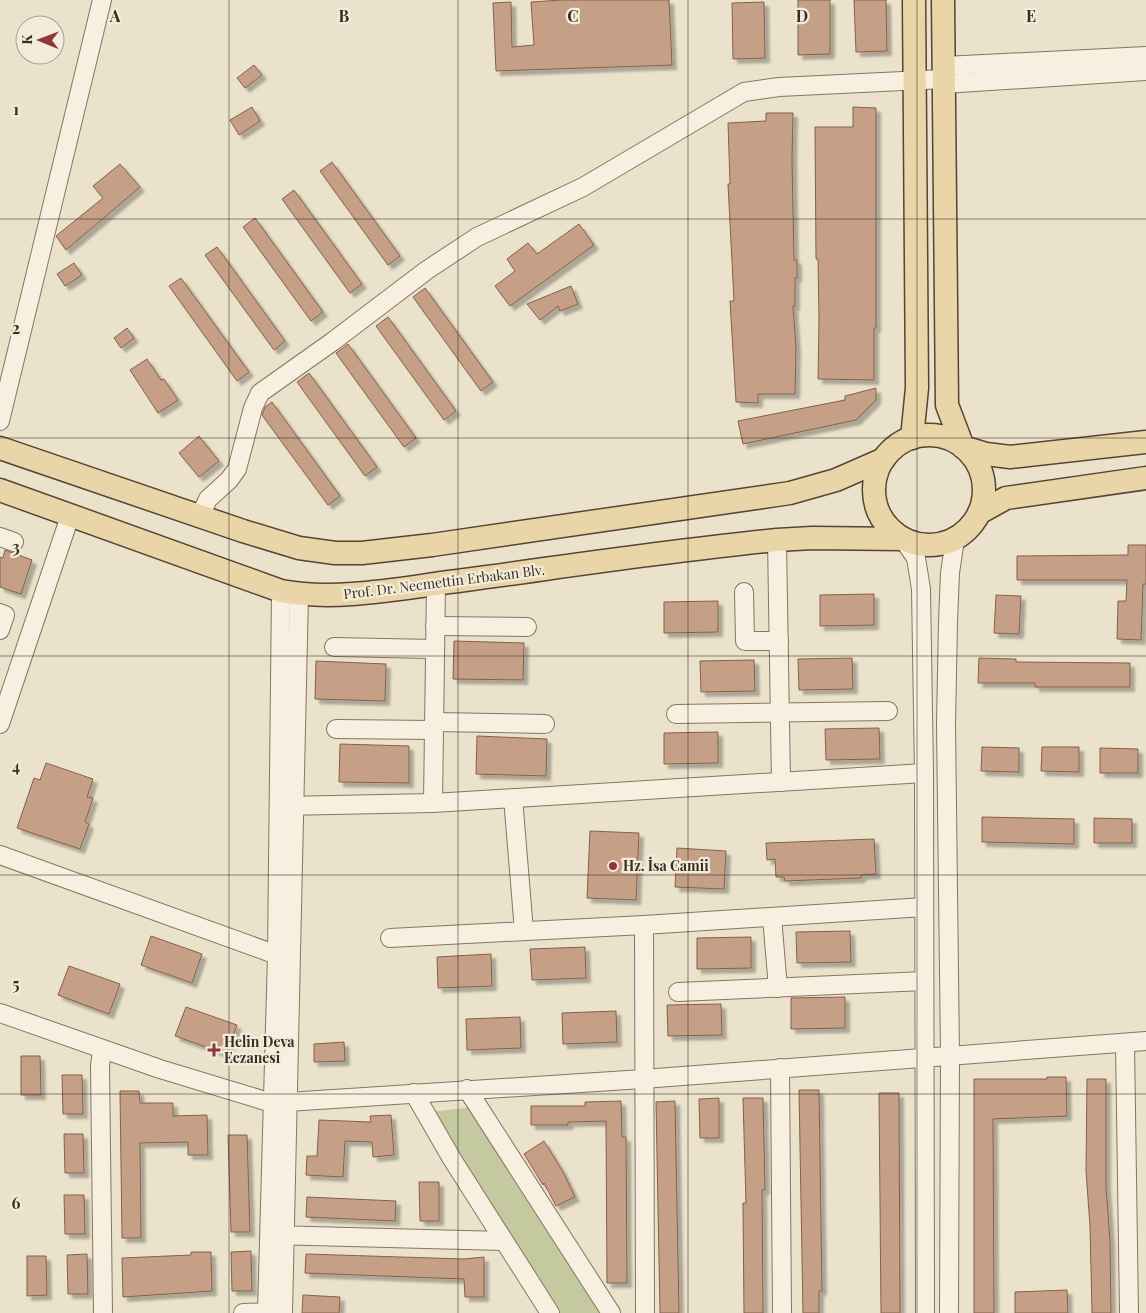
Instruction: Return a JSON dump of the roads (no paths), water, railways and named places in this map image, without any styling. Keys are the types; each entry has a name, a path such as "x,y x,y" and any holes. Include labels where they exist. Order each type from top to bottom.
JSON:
{"main road":[{"path":"912,438 917,388 914,0"},
{"path":"943,0 947,405 964,447 975,461 982,477 984,495 979,513 970,528 955,539 938,545 920,545 904,539 888,528 878,512 874,494 876,476 884,459 896,446 912,438 930,435 948,438 964,447 986,454 1010,457 1146,442"},
{"path":"0,448 299,548 335,553 362,553 432,545 790,492 836,480 884,459"},
{"path":"979,513 1006,498 1146,478"},
{"name":"Prof. Dr. Necmettin Erbakan Blv.","path":"0,490 290,593 326,596 436,584 777,540 812,538 904,539"}],"street":[{"path":"0,421 102,0"},
{"path":"200,516 208,499 229,480 237,469 260,393 332,342 427,270 477,237 583,187 744,92 778,87 915,80 1146,56"},
{"path":"944,76 1146,71"},
{"path":"0,724 70,516"},
{"path":"904,539 916,558 920,574 924,773 923,1058 926,1135 925,1313"},
{"path":"950,1313 950,1055 946,724 950,574 955,539"},
{"path":"777,540 781,782"},
{"path":"433,803 436,584"},
{"path":"744,592 745,641 779,641"},
{"path":"243,1313 275,1313 290,593"},
{"path":"0,613 5,615 0,630"},
{"path":"435,626 527,627"},
{"path":"334,647 435,649"},
{"path":"676,714 888,711"},
{"path":"336,729 544,724"},
{"path":"286,806 433,803 924,773"},
{"path":"513,798 524,931"},
{"path":"279,1103 276,955 286,806"},
{"path":"0,855 276,955"},
{"path":"390,938 644,925 924,907"},
{"path":"772,917 778,988"},
{"path":"644,925 645,1313"},
{"path":"678,992 924,981"},
{"path":"0,1013 102,1050 279,1103 467,1089 643,1079 1146,1041"},
{"path":"1125,1042 1130,1313"},
{"path":"102,1050 100,1066 103,1313"},
{"path":"780,1068 782,1313"},
{"path":"467,1089 611,1313"},
{"path":"414,1093 503,1241 550,1313"},
{"path":"277,1235 503,1241"}],"place":[{"name":"Hz. İsa Camii","path":"613,866"},
{"name":"Helin Deva Eczanesi","path":"214,1050"}]}
